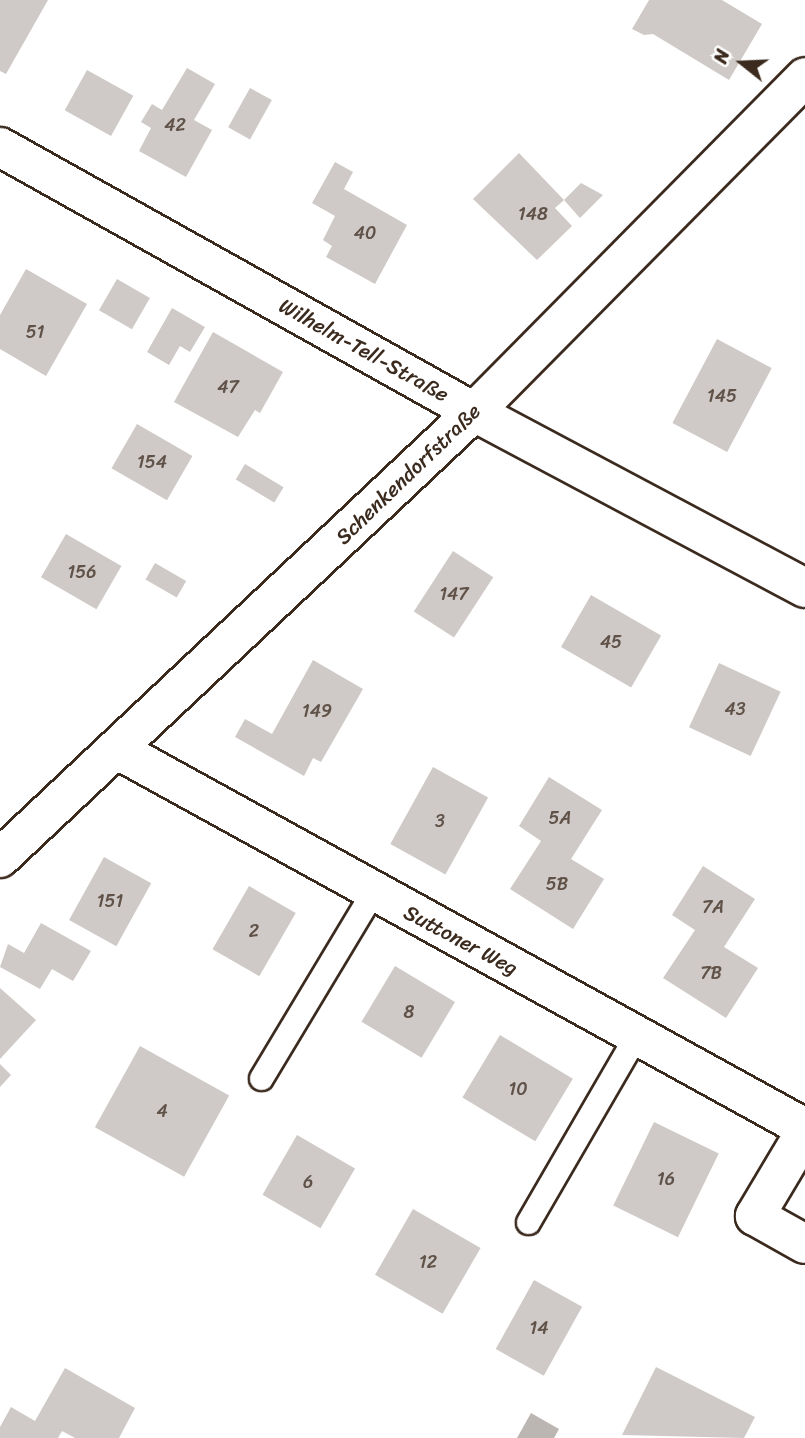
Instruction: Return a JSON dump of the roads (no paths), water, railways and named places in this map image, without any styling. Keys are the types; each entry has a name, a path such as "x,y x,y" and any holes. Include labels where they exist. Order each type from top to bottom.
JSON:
{"street":[{"name":"Schenkendorfstraße","path":"5,845 118,750 474,412 805,77"},
{"name":"Wilhelm-Tell-Straße","path":"0,147 474,412 805,589"},
{"name":"Suttoner Weg","path":"118,750 372,893 638,1032 805,1130"},
{"path":"805,1130 755,1216 805,1244"}],"lane":[{"path":"261,1078 372,893"},
{"path":"528,1222 638,1032"}]}
